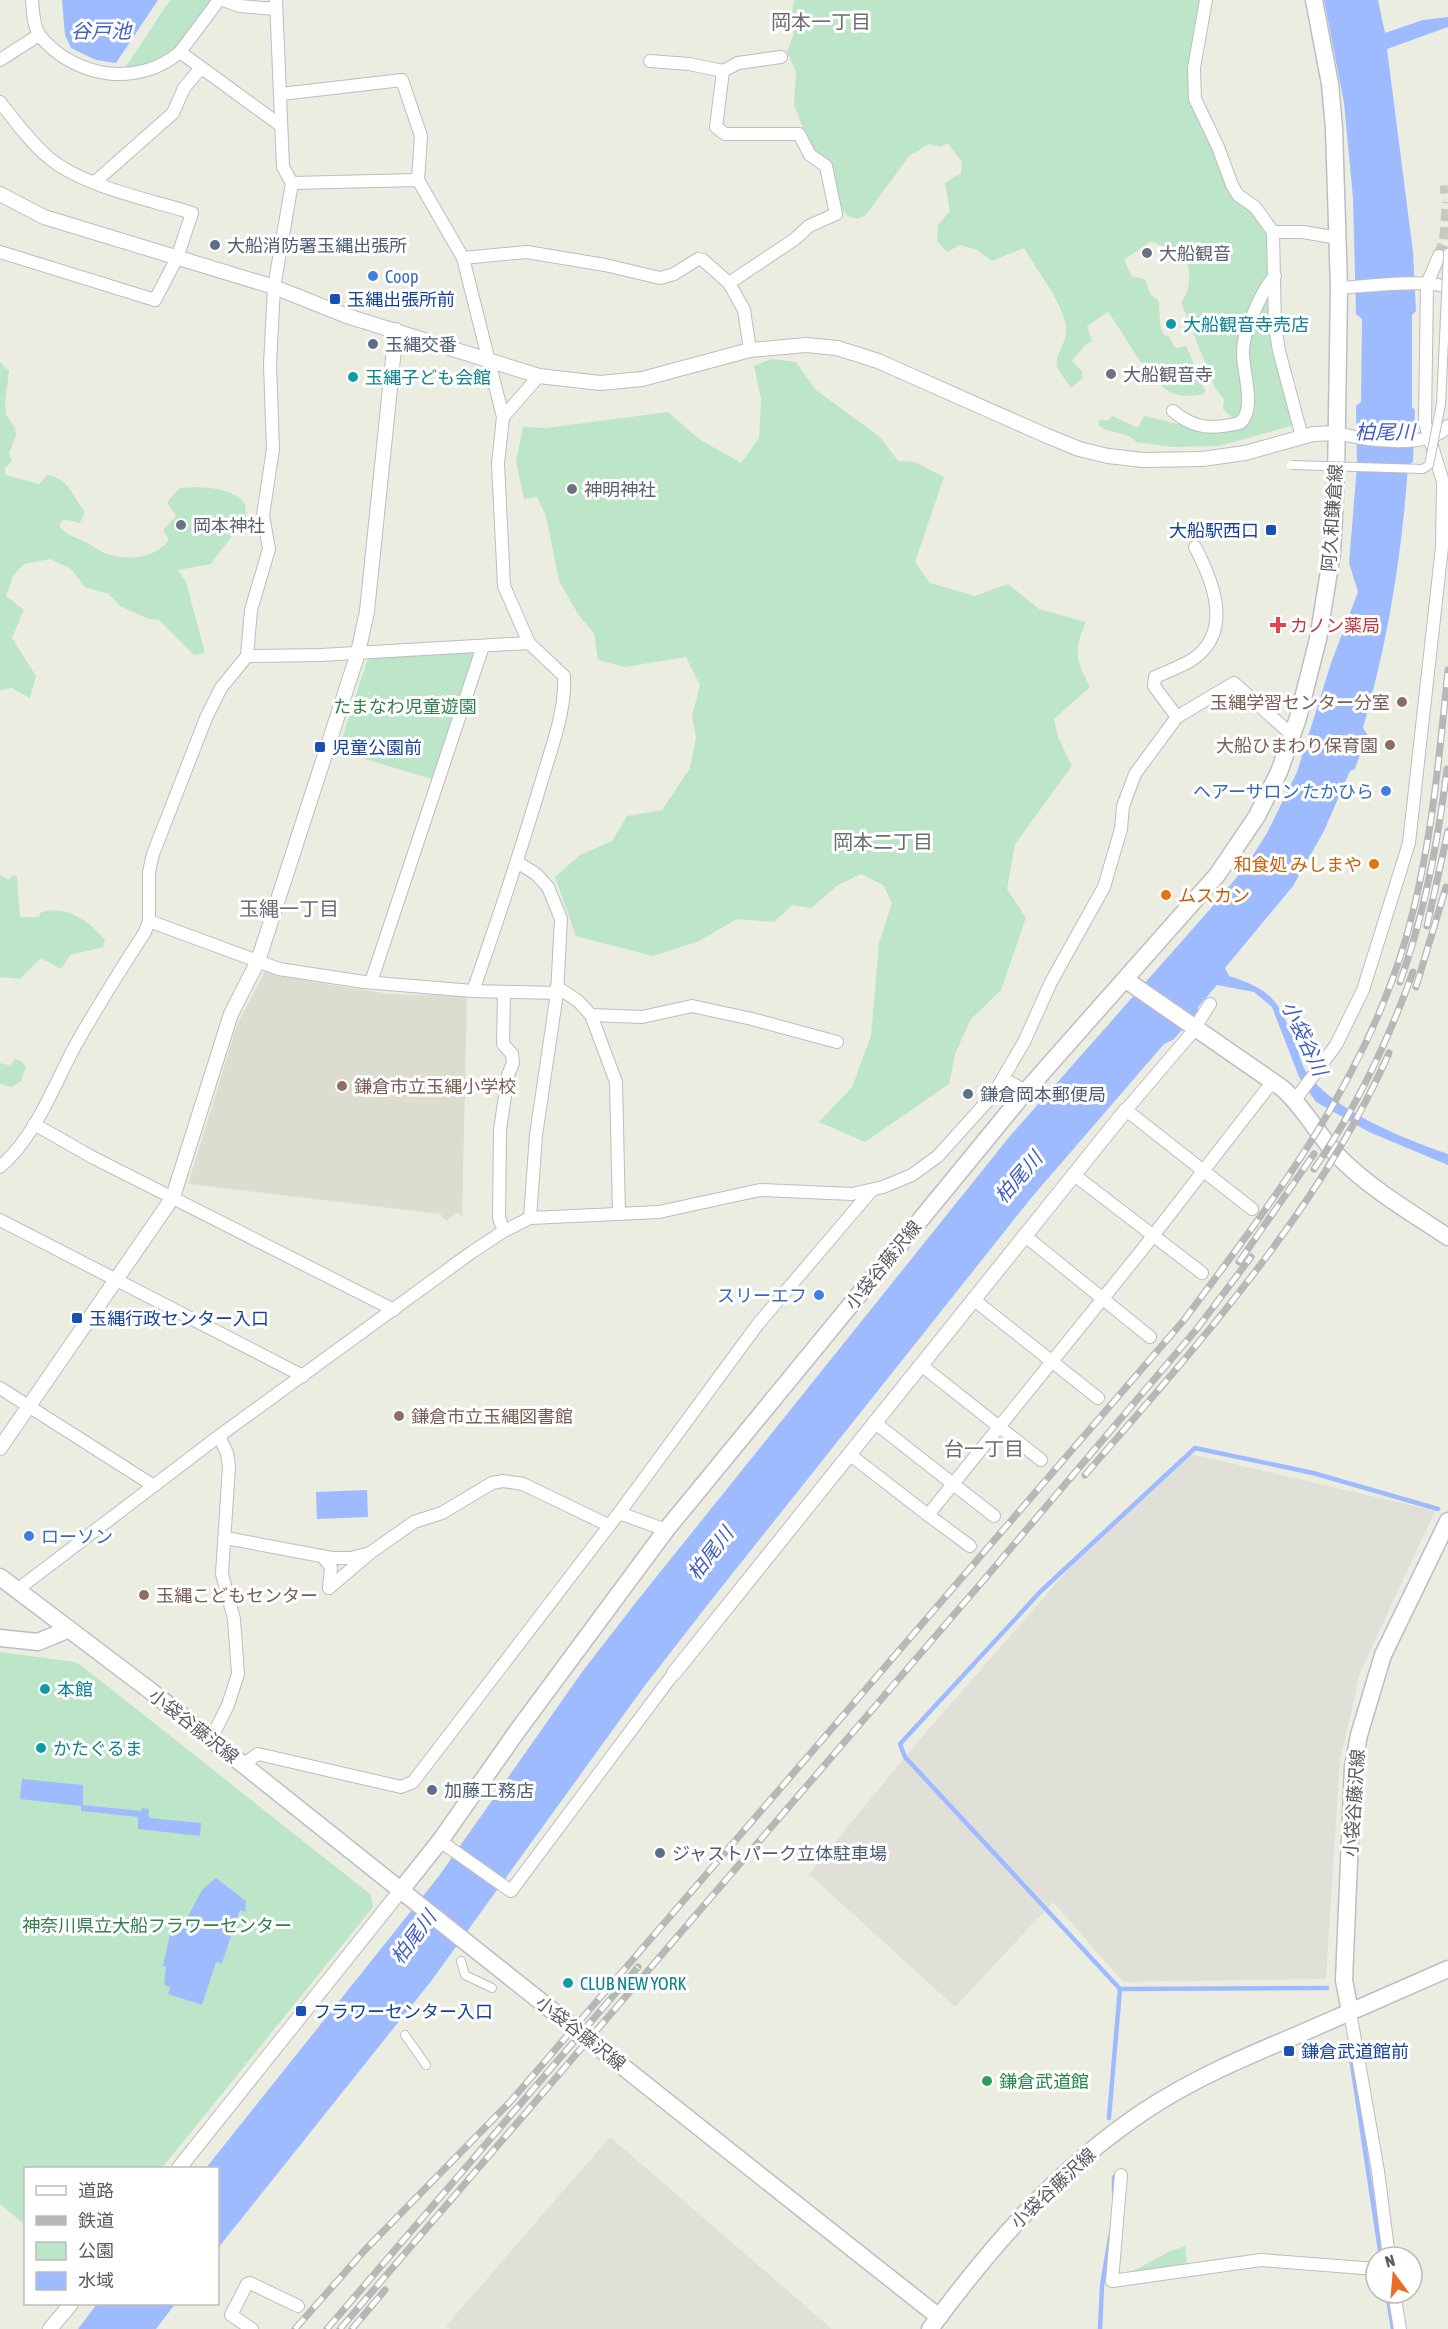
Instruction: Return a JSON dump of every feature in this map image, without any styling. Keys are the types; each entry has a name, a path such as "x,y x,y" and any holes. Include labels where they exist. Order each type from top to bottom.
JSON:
{"main road":[{"name":"阿久和鎌倉線","path":"1126,980 1190,907 1238,847 1257,816 1279,772 1292,735 1318,639 1332,553 1345,288 1338,238 1333,117 1314,0"},
{"path":"1126,980 1273,1081 1300,1095 1337,1155 1367,1181 1448,1237"},
{"name":"小袋谷藤沢線","path":"405,1893 443,1844 518,1730 666,1530 1026,1091 1126,980"},
{"name":"小袋谷藤沢線","path":"67,1630 244,1764 782,2193 934,2323 990,2250 1034,2200 1102,2141 1144,2111 1193,2082 1350,2012 1344,1980 1353,1767 1359,1735 1383,1655 1448,1521"},
{"path":"0,1577 67,1630 38,1642 0,1638"},
{"path":"1350,2012 1448,1969"}],"street":[{"path":"0,1167 22,1145 75,1046 145,932 149,921 149,872 168,810 221,688 247,656 251,610 269,549 263,515 273,449 270,365 274,287 292,183 283,167 276,5 240,6 221,0 180,52 157,68 129,76 89,70 61,53 39,35 34,20 32,0"},
{"path":"1206,0 1194,68 1195,99 1218,147 1232,185 1238,195 1255,207 1274,232 1275,326 1279,351 1302,437"},
{"path":"0,60 39,35"},
{"path":"180,52 280,125"},
{"path":"650,61 689,64 723,71 738,63 781,57"},
{"path":"95,182 173,113 184,88 201,68"},
{"path":"723,71 716,127 725,134 799,134 810,155 826,166 836,214 809,226 795,239 729,283"},
{"path":"281,94 402,80 421,136 418,180 463,258 503,417 498,464 504,586 529,643 564,676 565,693 517,862 473,992"},
{"path":"0,102 32,142 50,159 95,182 192,213 177,258 155,300 0,252"},
{"path":"292,183 418,180"},
{"path":"0,194 44,217 274,287 347,316 539,376 600,382 642,379 750,350 806,345 837,348 878,361 1045,435 1079,449 1108,456 1143,460 1202,459 1245,453 1302,437 1337,433 1355,438 1415,441 1445,450"},
{"path":"1274,232 1303,232 1338,238"},
{"path":"463,258 527,252 605,265 660,278 674,274 698,259 710,265 729,283 744,310 750,350"},
{"path":"1300,1095 1343,1034 1363,990 1409,843 1442,547 1443,482 1425,423 1424,284 1444,254"},
{"path":"1291,465 1423,469 1430,465 1431,444 1441,404 1444,254"},
{"path":"1173,411 1186,422 1207,428 1240,423 1244,419 1248,404 1242,352 1245,329 1275,276"},
{"path":"1345,288 1424,284 1444,286 1448,289"},
{"path":"0,1448 173,1197 231,1014 258,961 358,653 367,611 396,330"},
{"path":"503,417 539,376"},
{"path":"1431,444 1448,426"},
{"path":"1177,717 1154,686 1155,677 1191,660 1207,645 1217,625 1218,609 1207,569 1196,547"},
{"path":"247,656 358,653 529,643"},
{"path":"371,982 483,646"},
{"path":"17,1590 219,1436 504,1231 530,1218 659,1212 760,1190 852,1194 871,1191 912,1175 938,1156 993,1095 1004,1079 1024,1042 1051,982 1104,887 1121,829 1123,806 1136,774 1177,717 1234,683 1292,735"},
{"path":"517,862 536,874 548,887 561,919 557,990 536,1135 530,1218"},
{"path":"149,921 279,969 371,982 473,992 557,990 578,1001 591,1015 616,1082 619,1214"},
{"path":"504,993 503,1044 512,1054 513,1063 508,1075 500,1130 499,1218 504,1231"},
{"path":"443,1844 511,1891 520,1882 674,1673 972,1299 1194,1027 1210,1004"},
{"path":"591,1015 642,1017 692,1006 752,1019 837,1042"},
{"path":"1004,1079 1026,1091"},
{"path":"928,1515 1153,1236 1273,1081"},
{"path":"1126,1110 1252,1209"},
{"path":"34,1124 394,1310"},
{"path":"1073,1174 1202,1272"},
{"path":"244,1764 258,1754 401,1786 413,1782 619,1513 758,1324 871,1191"},
{"path":"0,1220 303,1376"},
{"path":"1024,1235 1150,1337"},
{"path":"972,1299 1052,1359 1098,1398"},
{"path":"921,1365 1041,1460"},
{"path":"0,1388 154,1486"},
{"path":"874,1422 994,1516"},
{"path":"211,1739 228,1705 238,1674 234,1618 222,1574 229,1466 227,1453 219,1436"},
{"path":"849,1454 970,1546"},
{"path":"322,1556 331,1567 329,1588 370,1553 414,1522 442,1513 492,1483 503,1481 523,1484 608,1525"},
{"path":"619,1513 666,1530"},
{"path":"226,1538 322,1556 351,1558 370,1553"},
{"path":"181,2167 405,1893"},
{"path":"461,1961 465,1975 492,1988"},
{"path":"1350,2012 1378,2171 1387,2245"},
{"path":"405,2035 426,2066"},
{"path":"1121,2175 1112,2281 1261,2260 1364,2268"},
{"path":"252,2329 231,2315 247,2284 250,2283 298,2306"},
{"path":"50,2329 69,2305"},
{"path":"1396,2305 1400,2329"}],"shaded area":[{"name":"鎌倉市立玉縄小学校","path":"265,971 319,983 390,994 467,996 462,1218 458,1212 446,1221 440,1214 188,1184 237,1025"},
{"path":"1191,1454 1435,1511 1360,1673 1340,1760 1326,1979 1123,1982 1053,1902 955,2007 809,1874 909,1752 1094,1540"},
{"path":"610,2137 832,2329 450,2329 446,2326"}],"green space":[{"path":"170,0 212,0 184,37 166,54 141,67 123,71"},
{"path":"794,0 1199,0 1190,60 1190,99 1253,211 1268,232 1294,425 1219,446 1173,447 1136,442 1128,436 1099,426 1099,420 1109,420 1112,416 1138,428 1144,416 1195,428 1233,419 1223,409 1224,399 1215,388 1181,302 1189,283 1187,263 1165,247 1150,242 1124,260 1132,277 1145,280 1151,295 1159,301 1160,325 1164,335 1169,336 1175,348 1186,346 1205,390 1204,394 1190,396 1175,394 1158,383 1108,312 1087,326 1092,341 1086,344 1072,361 1082,371 1083,378 1071,388 1057,365 1066,331 1063,315 1054,295 1024,248 992,261 977,250 960,245 947,252 937,241 938,225 950,211 945,183 961,173 962,162 948,143 940,147 929,144 909,156 866,215 857,219 848,216 839,207 829,163 813,148 794,105 796,72 787,52 794,34 790,23"},
{"path":"771,359 796,362 816,390 880,437 898,461 915,462 944,477 915,562 930,583 975,596 1008,584 1039,609 1086,622 1079,641 1078,655 1090,687 1054,719 1058,737 1072,766 1015,844 1007,889 1026,918 1001,990 971,1019 955,1054 949,1084 865,1142 819,1122 852,1087 871,1036 879,943 892,903 883,885 861,874 838,885 811,908 792,905 774,922 737,919 699,941 653,956 576,936 555,877 580,855 612,841 627,816 662,810 690,768 696,737 692,716 700,685 686,657 625,667 598,660 594,633 578,614 559,581 546,516 537,497 524,499 516,461 523,427 546,428 668,412 699,439 741,463 759,438 761,399 754,366"},
{"path":"0,362 9,371 5,403 6,415 15,428 16,436 9,453 12,461 5,468 5,475 39,484 47,475 65,484 85,512 80,523 63,519 59,526 68,534 112,556 139,557 155,552 169,540 163,530 176,516 167,502 180,488 206,487 224,490 245,504 246,517 211,564 178,570 186,582 205,653 194,655 159,620 149,619 120,606 109,594 85,587 70,568 50,559 24,564 13,576 6,596 24,610 12,638 36,676 30,698 12,688 0,690"},
{"name":"たまなわ児童遊園","path":"471,652 474,656 432,779 338,751 367,661 374,656"},
{"path":"0,875 8,880 14,875 17,877 20,917 39,917 40,913 58,910 67,912 92,926 105,940 103,947 70,955 61,969 41,958 20,979 0,977"},
{"path":"14,1059 21,1061 26,1067 21,1081 11,1087 0,1084 0,1063 11,1066"},
{"name":"神奈川県立大船フラワーセンター","path":"0,1652 75,1662 82,1666 370,1894 373,1907 163,2167 24,2167 24,2224 0,2204"},
{"path":"1185,2246 1187,2267 1123,2276 1171,2251"}],"water":[{"name":"谷戸池","path":"62,0 158,0 116,63 96,60 71,48 65,35"},
{"name":"柏尾川","path":"1324,0 1378,0 1385,33 1423,20 1448,17 1448,27 1387,49 1413,252 1416,311 1412,315 1412,407 1415,410 1413,462 1408,465 1398,565 1380,663 1363,728 1367,734 1355,769 1350,771 1324,831 1293,886 1225,968 1229,976 1257,987 1274,1001 1286,1020 1305,1070 1319,1087 1334,1100 1371,1122 1448,1154 1448,1165 1369,1132 1316,1102 1299,1077 1272,1007 1254,992 1217,985 1198,1007 1198,1012 1173,1040 1164,1044 1032,1197 709,1603 643,1688 432,1980 219,2247 219,2167 207,2167 439,1876 582,1672 637,1601 1010,1136 1212,907 1246,866 1267,833 1297,772 1331,663 1358,592 1349,563 1357,466 1356,406 1361,402 1362,319 1356,314 1353,198 1344,103"},
{"path":"367,1490 368,1517 317,1519 316,1492"},
{"path":"22,1779 83,1785 83,1805 141,1811 142,1808 149,1809 149,1818 201,1823 200,1836 138,1829 138,1817 81,1811 81,1806 20,1799"},
{"path":"216,1878 246,1901 245,1912 240,1910 222,1963 216,1962 202,2005 168,1994 170,1987 164,1985 166,1967 163,1966 171,1930 180,1932 202,1890"},
{"path":"96,2305 174,2305 156,2329 78,2329"}],"waterway":[{"path":"1109,2118 1120,1989 905,1757 900,1744 1041,1591 1195,1448 1313,1473 1438,1509"},
{"path":"1120,1989 1327,1988"},
{"path":"1350,2051 1379,2245"},
{"path":"1114,2177 1114,2192"},
{"path":"1100,2329 1102,2286 1110,2237"},
{"path":"1389,2305 1393,2329"}],"tunnel":[{"path":"1440,190 1448,189"},
{"path":"1439,256 1445,241 1448,202"}],"railway":[{"path":"295,2329 363,2252 510,2102 1184,1320 1282,1185 1313,1139 1366,1042 1388,991 1406,938 1428,839 1448,670"},
{"path":"1400,982 1417,930 1430,877 1447,769"},
{"path":"1427,926 1448,831"},
{"path":"1416,987 1446,887"},
{"path":"1314,1169 1344,1123 1370,1074 1413,972"},
{"path":"1085,1475 1212,1326 1292,1222 1328,1168 1389,1053"},
{"path":"1239,1262 1314,1154"},
{"path":"340,2329 988,1575 1196,1330 1251,1257"},
{"path":"327,2329 638,1967"},
{"path":"352,2329 385,2290"}],"place":[{"name":"大船消防署玉縄出張所","path":"215,245"},
{"name":"大船観音","path":"1147,253"},
{"name":"Coop","path":"373,276"},
{"name":"玉縄出張所前","path":"335,299"},
{"name":"大船観音寺売店","path":"1171,324"},
{"name":"玉縄交番","path":"373,344"},
{"name":"大船観音寺","path":"1111,374"},
{"name":"玉縄子ども会館","path":"353,377"},
{"name":"神明神社","path":"572,489"},
{"name":"岡本神社","path":"181,525"},
{"name":"大船駅西口","path":"1271,530"},
{"name":"カノン薬局","path":"1278,625"},
{"name":"玉縄学習センター分室","path":"1402,702"},
{"name":"大船ひまわり保育園","path":"1390,745"},
{"name":"児童公園前","path":"320,747"},
{"name":"ヘアーサロン たかひら","path":"1386,791"},
{"name":"和食処 みしまや","path":"1374,864"},
{"name":"ムスカン","path":"1166,895"},
{"name":"鎌倉市立玉縄小学校","path":"342,1086"},
{"name":"鎌倉岡本郵便局","path":"968,1094"},
{"name":"スリーエフ","path":"819,1295"},
{"name":"玉縄行政センター入口","path":"77,1318"},
{"name":"鎌倉市立玉縄図書館","path":"399,1416"},
{"name":"ローソン","path":"29,1536"},
{"name":"玉縄こどもセンター","path":"144,1595"},
{"name":"本館","path":"45,1689"},
{"name":"かたぐるま","path":"41,1748"},
{"name":"加藤工務店","path":"432,1790"},
{"name":"ジャストパーク立体駐車場","path":"660,1853"},
{"name":"CLUB NEW YORK","path":"568,1983"},
{"name":"フラワーセンター入口","path":"301,2011"},
{"name":"鎌倉武道館前","path":"1289,2051"},
{"name":"鎌倉武道館","path":"987,2081"}],"district":[{"name":"岡本一丁目","path":"821,21"},
{"name":"岡本二丁目","path":"883,841"},
{"name":"玉縄一丁目","path":"289,908"},
{"name":"台一丁目","path":"984,1448"}],"water label":[{"name":"小袋谷川","path":"1305,1038"}]}
